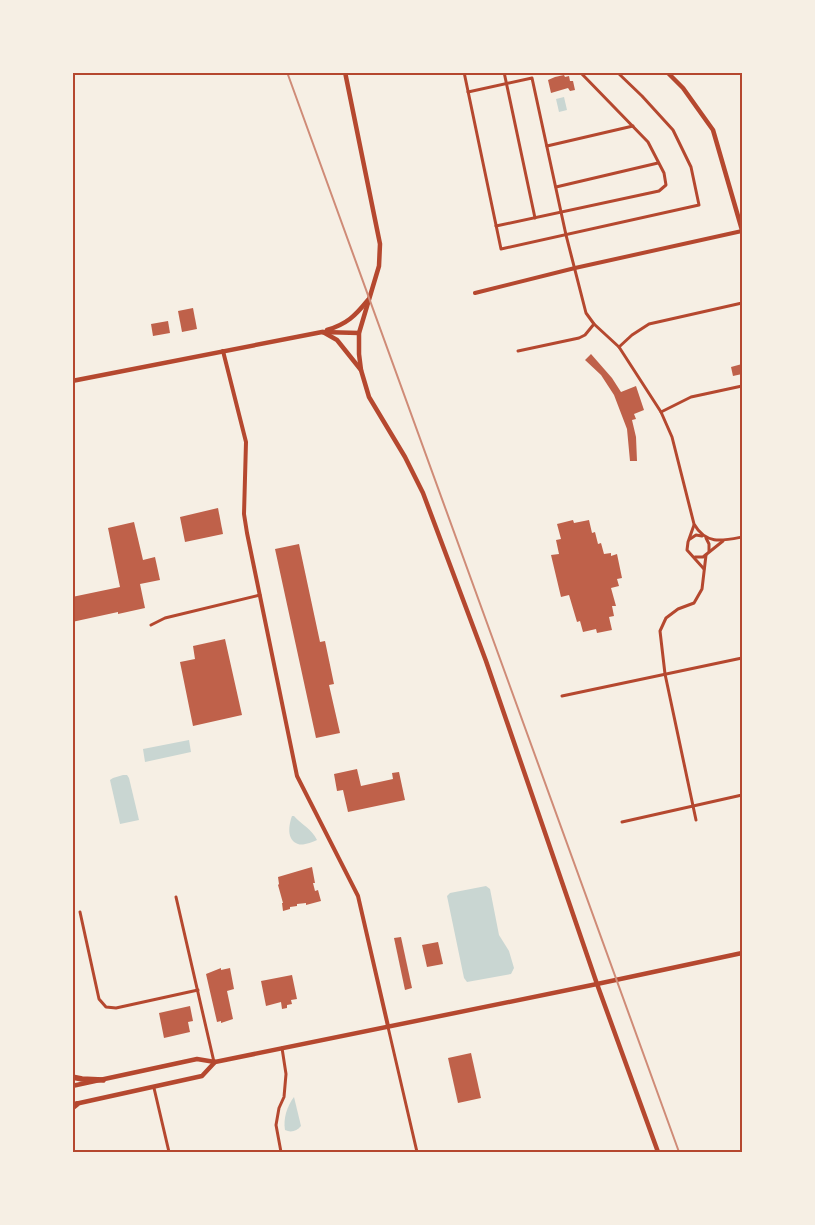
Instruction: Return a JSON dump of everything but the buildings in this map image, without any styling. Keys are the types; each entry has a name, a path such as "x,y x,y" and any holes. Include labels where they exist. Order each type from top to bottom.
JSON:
{"highway":[{"path":"72,1077 103,1080"}],"main road":[{"path":"345,72 380,244 379,266 359,334 361,370 369,397 405,457 423,493 486,661 597,984 658,1152"},
{"path":"667,72 683,88 713,130 742,230"},
{"path":"72,381 322,332 342,326 359,312 369,299"},
{"path":"322,332 359,334"},
{"path":"322,332 337,340 361,370"},
{"path":"72,1086 197,1059 214,1062 742,953"},
{"path":"74,1106 202,1076 214,1062"}],"street":[{"path":"464,72 501,249 699,205 691,167 673,130 617,72"},
{"path":"504,72 535,218"},
{"path":"496,226 659,191 666,185 664,173 648,142 580,72"},
{"path":"468,92 532,78 566,235 586,313 594,324 619,347 661,412 672,436 694,524 709,544 702,589 694,602 674,611 660,627 665,674 696,820"},
{"path":"547,146 634,126"},
{"path":"556,187 658,163"},
{"path":"475,292 742,230"},
{"path":"619,347 632,335 649,324 742,303"},
{"path":"518,351 579,338 585,335 594,324"},
{"path":"223,351 246,442 244,514 297,776 363,909 417,1152"},
{"path":"661,412 691,397 742,386"},
{"path":"694,524 687,550 704,569"},
{"path":"688,542 692,537 723,540 742,537"},
{"path":"695,558 703,557 723,540"},
{"path":"151,625 165,618 260,595"},
{"path":"562,696 742,658"},
{"path":"622,822 742,795"},
{"path":"176,897 214,1062"},
{"path":"80,912 100,999 106,1008 116,1008 198,990"},
{"path":"281,1152 276,1125 279,1108 284,1096 286,1074 282,1048"},
{"path":"154,1088 169,1152"}],"shaded area":[{"path":"564,97 567,110 559,112 556,99"},
{"path":"189,740 191,752 145,762 143,749"},
{"path":"127,775 129,778 139,820 120,824 110,780"},
{"path":"292,816 310,830 317,840 308,844 294,842 289,832"},
{"path":"486,886 490,889 499,935 509,951 514,968 511,974 467,982 464,978 447,896 450,893"},
{"path":"294,1097 301,1126 296,1130 289,1131 285,1130 285,1117"}],"railway":[{"path":"287,72 679,1152"}]}
